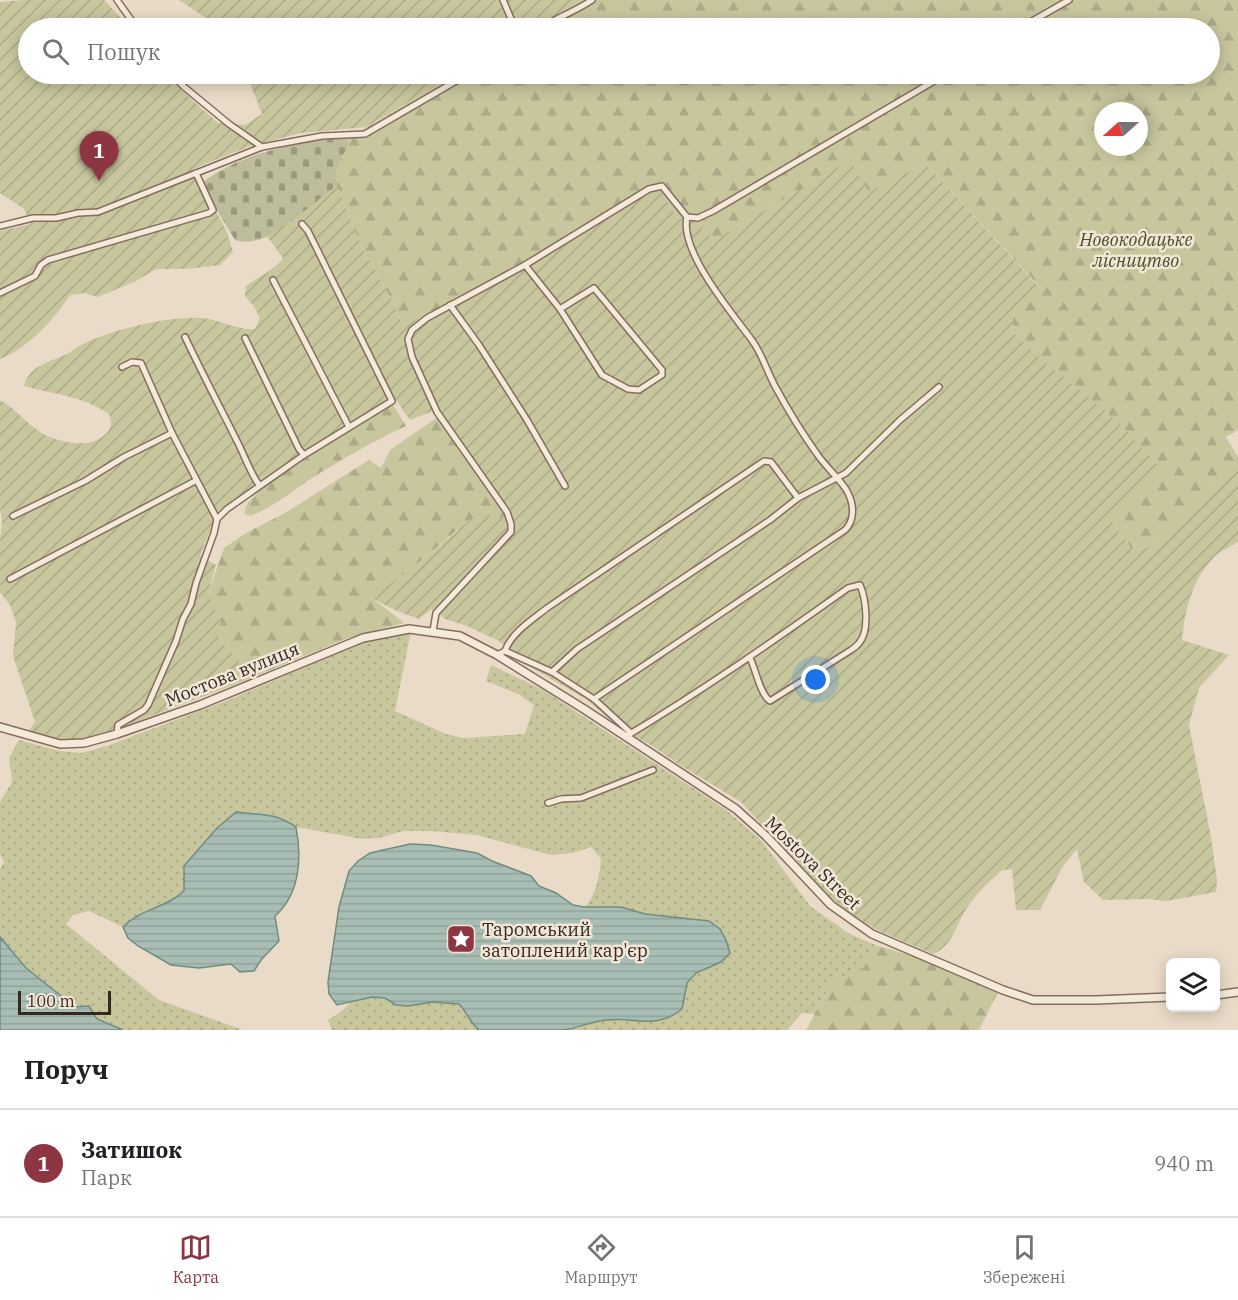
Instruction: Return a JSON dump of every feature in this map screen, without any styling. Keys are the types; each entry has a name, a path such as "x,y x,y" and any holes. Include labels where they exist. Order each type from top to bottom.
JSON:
{"street":[{"path":"117,0 129,18"},
{"path":"503,0 511,18"},
{"path":"560,18 592,0"},
{"path":"1038,18 1069,0"},
{"path":"181,84 229,124 262,147"},
{"path":"0,226 33,218 56,218 78,213 98,212 262,147 322,136 365,134 451,84"},
{"path":"433,632 436,613 495,551 511,532 511,528 507,512 437,412 412,357 408,339 412,330 427,318 525,265 649,189 662,186 687,217 698,218 929,84"},
{"path":"0,293 35,276 41,265 48,260 209,213 213,210 196,173"},
{"path":"594,699 851,524 853,504 847,490 818,455 776,389 751,338 700,267 689,243 685,226 687,217"},
{"path":"117,734 118,725 144,710 148,705 191,604 217,519 259,485 392,401 308,231 302,224"},
{"path":"525,265 560,309 603,375 616,384 628,389 639,390 662,375 662,370 594,288 560,309"},
{"path":"273,280 349,427"},
{"path":"450,305 479,345 527,420 565,486"},
{"path":"185,337 259,485"},
{"path":"245,338 304,455"},
{"path":"122,367 132,362 141,363 195,481 217,519"},
{"path":"552,672 577,650 798,498 846,473 900,420 939,387"},
{"path":"13,516 85,481 172,433"},
{"path":"497,655 505,651 507,644 547,608 764,461 771,462 798,498"},
{"path":"10,579 195,481"},
{"path":"505,651 552,672 594,699 628,735 750,658 848,588 860,585 864,594 866,611 864,629 860,643 842,656 770,701 763,694 756,669 750,658"},
{"name":"Мостова вулиця","path":"0,728 60,744 84,743 200,705 363,638 404,629 460,636 497,655"},
{"name":"Mostova Street","path":"497,655 628,735 736,809 766,836 831,905 872,934 1003,990 1033,1000 1166,997"},
{"path":"548,803 561,799 581,798 653,770"},
{"path":"1220,994 1238,992"}],"green space":[{"path":"104,0 121,18 18,18 18,84 174,84 218,123 245,125 262,114 250,84 440,84 366,127 301,133 250,146 193,169 227,232 233,252 220,265 187,269 156,269 134,282 98,297 84,293 70,295 40,332 20,348 0,359 0,231 31,224 24,209 0,193 0,2"},
{"path":"179,0 584,0 552,18 204,17"},
{"name":"Новокодацьке лісництво","path":"584,0 1238,0 1238,430 1226,437 1238,457 1195,509 1170,534 1145,548 1131,548 1111,520 1034,353 1012,331 1014,310 1039,286 925,163 869,192 849,161 713,241 697,220 677,218 654,183 522,266 403,326 361,245 337,186 334,174 337,164 349,146 347,139 440,84 1220,84 1220,18 552,18"},
{"path":"319,139 347,139 349,146 336,169 337,186 289,224 275,232 248,242 235,240 203,182 244,159"},
{"path":"850,160 869,192 925,163 1039,287 1014,310 1012,331 1034,353 1116,420 1161,469 1111,520 1131,548 1145,548 1170,534 1238,457 1238,542 1216,555 1200,575 1191,596 1182,640 1229,655 1199,688 1189,725 1211,837 1217,880 1216,892 1166,901 1103,900 1084,882 1077,849 1063,866 1040,910 1016,910 1012,869 1002,870 973,900 951,939 933,954 877,930 850,913 824,892 741,802 619,727 587,700 519,660 499,641 467,626 445,619 432,609 419,619 371,598 479,513 501,518 509,509 438,409 410,420 394,397 296,457 218,511 200,556 216,565 208,594 221,622 218,637 241,663 226,688 87,740 63,741 27,733 35,722 13,656 16,622 10,605 0,592 2,521 0,509 0,400 40,432 54,439 71,443 95,441 108,432 111,424 109,414 88,403 24,386 35,369 97,338 158,321 202,318 255,329 260,318 245,296 246,286 271,270 283,258 267,236 295,219 337,186 361,245 403,326 522,266 655,183 677,218 697,220 713,241"},
{"path":"392,403 406,426 344,458 266,509 250,516 244,513 248,502 261,490 304,458"},
{"path":"442,414 509,509 501,518 457,530 372,598 404,623 348,638 226,688 241,663 218,637 208,594 224,548 369,460 381,468 390,450"},
{"path":"411,631 395,711 446,734 463,738 525,734 534,705 518,694 486,681 491,665 543,690 725,809 761,840 810,906 848,933 875,945 861,973 833,980 815,1014 802,1013 787,1030 564,1030 581,1024 607,1020 647,1021 682,1009 691,978 701,970 720,962 645,914 621,907 584,907 592,898 601,859 591,847 572,853 551,855 477,835 432,831 403,831 379,838 362,839 296,827 285,820 260,813 236,812 217,828 184,866 184,891 177,897 137,916 123,927 89,911 73,915 66,924 159,1000 243,1030 123,1030 97,1019 84,1006 75,1007 26,968 0,937 0,869 4,862 0,854 0,802 12,782 9,758 19,740 59,751 81,753 107,746 231,699 372,639"},
{"path":"875,945 913,956 998,992 979,1030 806,1030 833,980 861,973"},
{"path":"372,997 385,998 396,1005 433,1002 459,1004 479,1030 332,1030 328,1020 350,1003"}],"shaded area":[{"path":"236,812 274,816 296,827 299,863 290,897 275,916 279,941 254,971 240,972 231,964 199,968 171,965 138,946 128,938 123,927 137,916 177,897 184,891 184,866 217,828"},
{"path":"410,844 431,845 477,853 531,876 539,886 556,893 573,905 621,907 645,914 709,921 720,929 730,953 721,962 696,973 687,983 682,1009 664,1019 655,1021 607,1020 562,1030 479,1030 459,1004 433,1002 408,1006 396,1005 385,998 372,997 337,1005 329,994 328,982 339,907 349,871 370,853"},
{"path":"0,937 26,968 75,1007 89,1006 97,1019 123,1030 0,1030"}],"place":[{"name":"Затишок","path":"99,181"},
{"name":"Таромський затоплений кар'єр","path":"461,939"}]}
